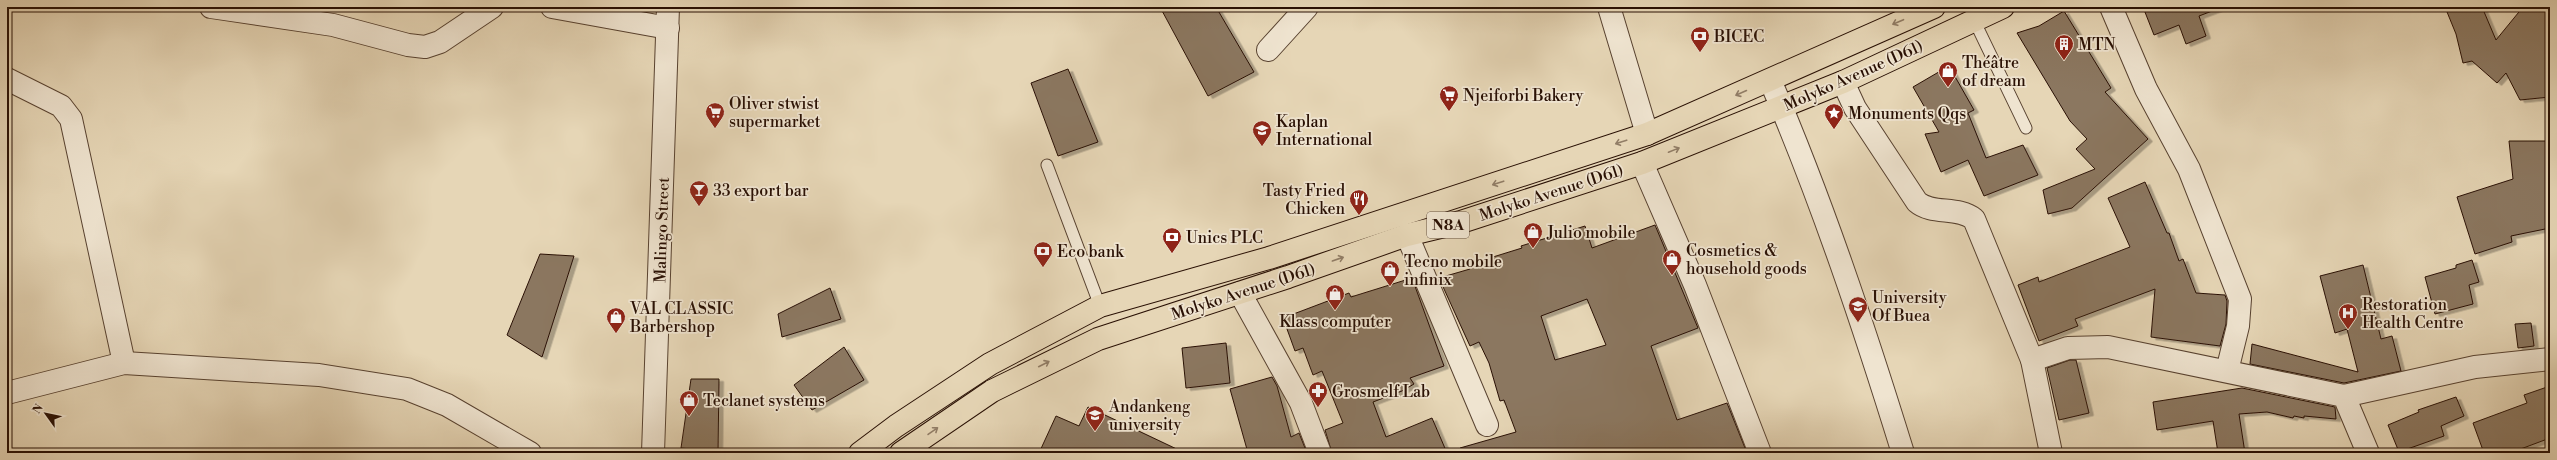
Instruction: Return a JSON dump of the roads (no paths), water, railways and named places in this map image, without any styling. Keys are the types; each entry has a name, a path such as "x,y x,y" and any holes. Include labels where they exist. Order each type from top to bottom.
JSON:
{"highway":[{"name":"Molyko Avenue (D61)","path":"860,453 896,426 990,364 1100,306 1269,258 1647,134 1934,7"},
{"name":"Molyko Avenue (D61)","path":"908,451 992,392 1098,339 1407,235 1461,222 1642,163 1843,82 2003,7"}],"street":[{"path":"211,7 246,9 333,25 408,45 425,47 440,42 492,7"},
{"path":"552,7 668,28"},
{"name":"Malingo Street","path":"654,453 668,7"},
{"path":"1268,50 1307,7"},
{"path":"1609,7 1647,134"},
{"path":"2111,7 2146,89 2189,169 2240,299 2238,326 2227,371"},
{"path":"7,79 61,106 71,118 124,363"},
{"path":"1770,80 1782,106 1852,298 1903,453"},
{"path":"1843,82 1855,108 1917,202 1925,207 1967,214 1974,219 2032,360 2051,453"},
{"path":"1642,163 1695,285 1760,453"},
{"path":"1407,235 1487,425"},
{"path":"1240,292 1301,403 1320,453"},
{"path":"2032,360 2068,348 2108,347 2344,396 2474,368 2550,360"},
{"path":"7,393 124,363 319,375 407,389 447,405 530,453"},
{"path":"2344,396 2368,453"}],"lane":[{"path":"1974,20 2026,128"},
{"path":"1048,165 1100,306"}],"place":[{"name":"BICEC","path":"1700,53"},
{"name":"MTN","path":"2064,61"},
{"name":"Théâtre of dream","path":"1948,88"},
{"name":"Njeiforbi Bakery","path":"1449,112"},
{"name":"Oliver stwist supermarket","path":"715,129"},
{"name":"Monuments Qqs","path":"1834,130"},
{"name":"Kaplan International","path":"1262,147"},
{"name":"33 export bar","path":"699,207"},
{"name":"Tasty Fried Chicken","path":"1359,216"},
{"name":"Julio mobile","path":"1533,249"},
{"name":"Unics PLC","path":"1172,254"},
{"name":"Eco bank","path":"1043,268"},
{"name":"Cosmetics & household goods","path":"1672,276"},
{"name":"Tecno mobile infinix","path":"1390,287"},
{"name":"Klass computer","path":"1335,311"},
{"name":"University Of Buea","path":"1858,323"},
{"name":"Restoration Health Centre","path":"2348,330"},
{"name":"VAL CLASSIC Barbershop","path":"616,334"},
{"name":"Grosmelf Lab","path":"1318,408"},
{"name":"Teclanet systems","path":"689,417"},
{"name":"Andankeng university","path":"1095,432"}]}
